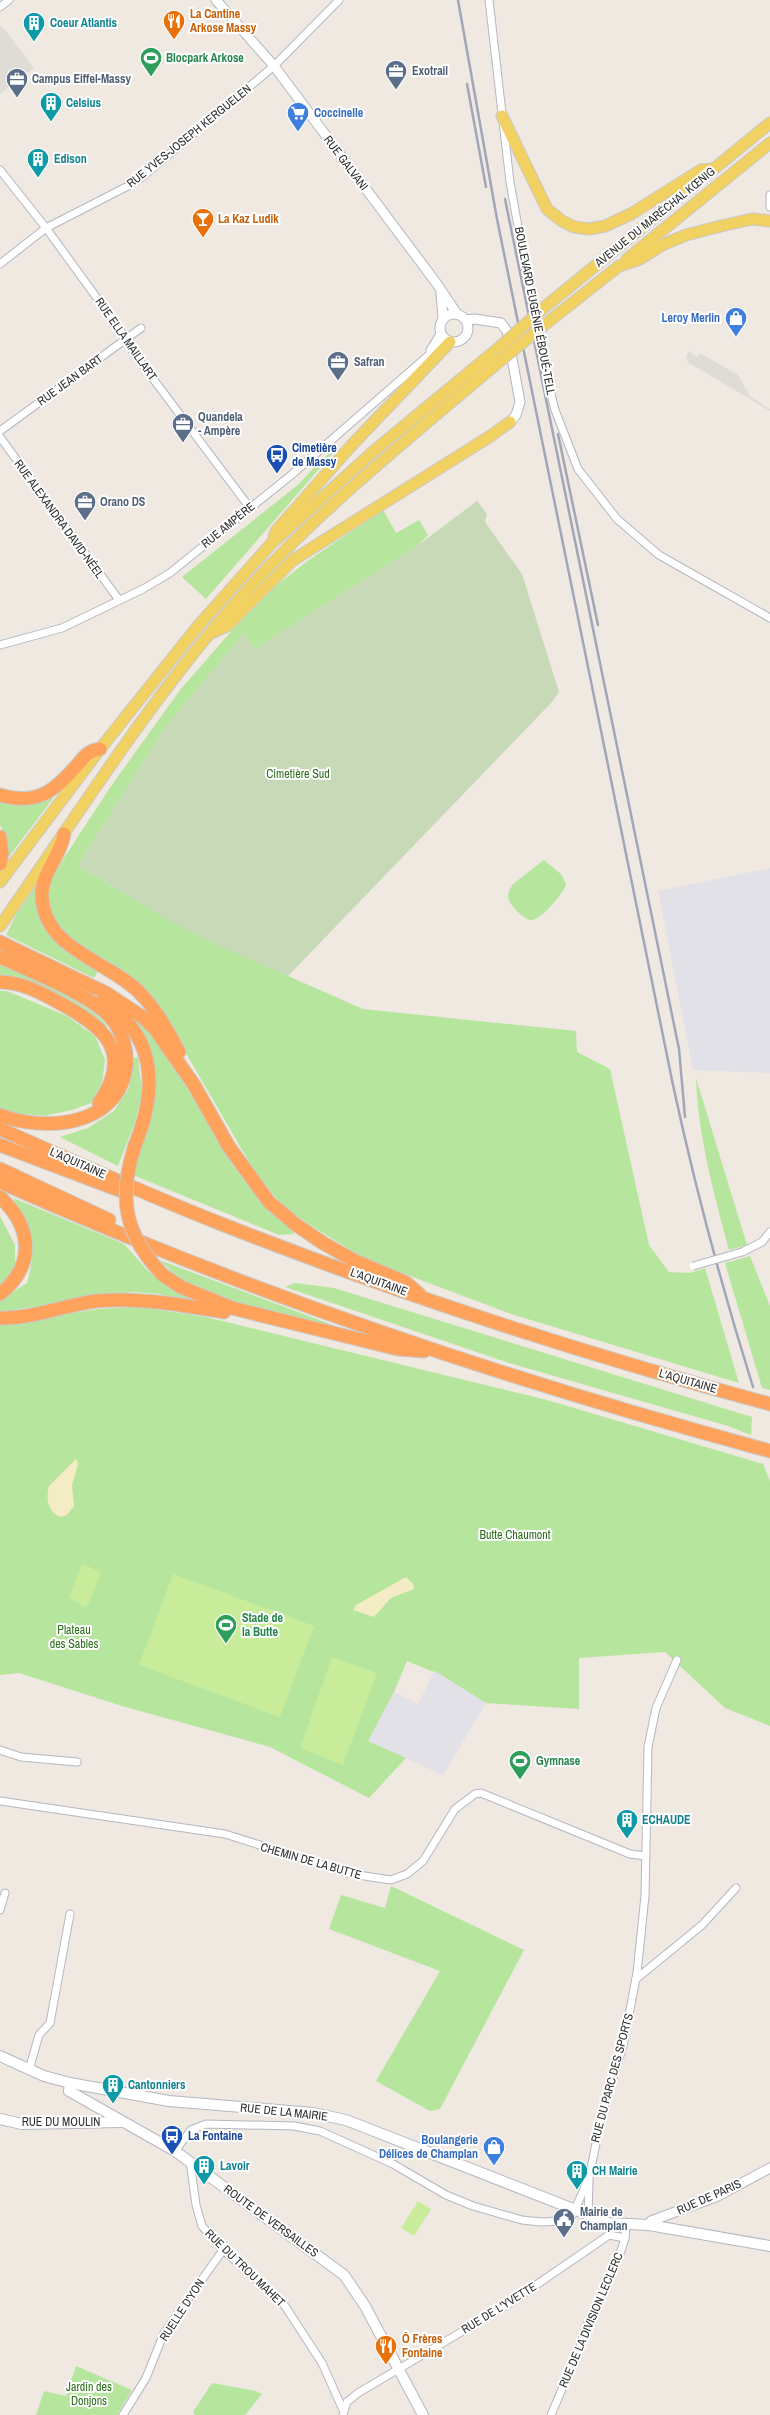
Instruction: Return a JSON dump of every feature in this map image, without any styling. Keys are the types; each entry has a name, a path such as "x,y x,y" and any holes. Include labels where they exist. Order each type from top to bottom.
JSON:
{"highway":[{"path":"0,795 26,799 44,794 61,784 90,750 100,749"},
{"path":"64,834 62,848 43,883 42,895 46,918 52,929 72,948 118,976 138,991 150,1004 188,1068 194,1085"},
{"path":"0,837 2,848 0,864"},
{"path":"0,942 106,993 144,1018 155,1029 194,1085 229,1147 269,1202 295,1224 323,1243 355,1261 405,1282 425,1299"},
{"path":"0,957 96,1005 109,1016 119,1029 124,1044 126,1062 124,1077 119,1090 112,1101 83,1118 54,1124 20,1122 0,1115"},
{"path":"0,982 23,986 45,995 86,1017 97,1026 105,1036 112,1048 113,1078 108,1091 94,1112"},
{"path":"58,985 66,985 114,1008 126,1020 142,1044 150,1076 150,1090 144,1124 135,1144 126,1180 127,1216 136,1241 145,1255 163,1275 181,1287 202,1297 253,1313 398,1349 442,1352"},
{"name":"L'AQUITAINE","path":"0,1129 190,1212 425,1299 613,1360 770,1404"},
{"path":"0,1145 151,1202 190,1212"},
{"path":"0,1169 206,1267"},
{"path":"0,1182 72,1214 206,1267 442,1352 691,1429 770,1451"},
{"path":"0,1197 17,1215 23,1228 26,1243 20,1271 8,1287 0,1294"},
{"path":"0,1318 95,1301 124,1299 152,1300 235,1314 253,1313"}],"main road":[{"path":"502,116 548,209 562,221 574,227 589,228 605,226 631,214 701,170 714,169"},
{"name":"AVENUE DU MARÉCHAL KŒNIG","path":"271,544 375,450 501,346 540,311 770,123"},
{"name":"AVENUE DU MARÉCHAL KŒNIG","path":"2,923 143,721 209,634 285,552 356,484 501,360 770,143"},
{"path":"619,266 640,259 662,245 686,235 752,219 770,220"},
{"path":"0,882 100,749 198,626 271,544 276,531 446,339"},
{"path":"209,634 227,626 293,560 489,437 510,422"},
{"path":"0,2056 29,2070 70,2083"},
{"name":"ROUTE DE VERSAILLES","path":"70,2083 69,2091 190,2161 344,2275 355,2288 400,2368 423,2415"},
{"name":"RUE DE LA MAIRIE","path":"70,2083 169,2101 313,2112 346,2120 609,2223 649,2225 770,2246"},
{"name":"RUE DU MOULIN","path":"0,2119 22,2124 122,2122"}],"street":[{"path":"0,7 9,0"},
{"name":"RUE GALVANI","path":"216,0 274,66 457,314"},
{"name":"RUE YVES-JOSEPH KERGUELEN","path":"0,264 46,228 138,180 274,66 339,0"},
{"name":"BOULEVARD EUGÉNIE ÉBOUÉ-TELL","path":"489,0 510,182 540,349 555,410 564,438 578,470 617,519 659,555 770,618"},
{"name":"RUE ELLA MAILLART","path":"0,170 46,228 126,338 133,352 250,508"},
{"path":"770,195 770,207"},
{"path":"441,292 443,318 439,329 446,339 459,341 465,337 467,324"},
{"path":"443,318 457,314 467,324"},
{"path":"467,324 489,320 500,323 507,331 520,402 516,415 510,422"},
{"name":"RUE JEAN BART","path":"0,431 141,328"},
{"name":"RUE AMPÈRE","path":"0,645 62,628 170,573 331,441 446,339"},
{"name":"RUE ALEXANDRA DAVID-NÉEL","path":"0,437 119,600"},
{"path":"693,1266 742,1252 762,1242 770,1232"},
{"name":"RUE DU PARC DES SPORTS","path":"575,2210 588,2178 602,2114 623,2046 636,1979 646,1896 648,1747 656,1708 677,1660"},
{"path":"0,1750 21,1757 77,1762"},
{"name":"CHEMIN DE LA BUTTE","path":"0,1801 225,1834 351,1874 391,1880 407,1874 423,1861 455,1809 475,1794 481,1793 630,1854 646,1856"},
{"path":"636,1979 702,1925 736,1888"},
{"path":"0,1910 5,1893"},
{"path":"29,2070 39,2035 50,2023 70,1914"},
{"path":"175,2151 190,2130 206,2124 294,2126 320,2131 393,2164 446,2195 480,2208 522,2220 548,2222 564,2221 570,2218 575,2210"},
{"name":"RUE DU TROU MAHET","path":"190,2161 199,2218 210,2237 282,2303 322,2363 343,2413"},
{"name":"RUE DE PARIS","path":"649,2225 652,2221 718,2196 770,2168"},
{"path":"588,2178 588,2216"},
{"path":"609,2223 609,2235 625,2238"},
{"name":"RUE DE LA DIVISION LECLERC","path":"551,2415 625,2238 626,2224"},
{"name":"RUE DE L'YVETTE","path":"343,2413 348,2402 358,2392 507,2305 609,2235"},
{"name":"RUELLE D'YON","path":"123,2415 146,2378 164,2333 223,2250"}],"shaded area":[{"path":"2,26 34,68 0,94 0,27"},
{"path":"689,351 697,357 700,353 738,375 750,396 770,409 770,411 689,363 686,357"},
{"path":"770,868 770,1073 693,1070 658,891"},
{"path":"435,1670 486,1703 443,1775 368,1741 394,1692 418,1704"}],"green space":[{"path":"340,445 206,599 182,577 299,484 319,462"},
{"name":"Cimetière Sud","path":"477,501 487,514 485,522 522,574 559,692 552,702 288,976 213,943 158,914 78,865 165,728 244,633 255,649 417,546"},
{"path":"383,510 396,533 419,520 428,535 417,546 255,649 244,633 165,728 78,865 115,888 288,976 363,1009 576,1031 577,1052 610,1069 649,1245 669,1272 690,1273 705,1268 739,1383 511,1314 365,1259 285,1208 259,1179 173,1031 58,927 48,909 49,881 109,789 180,690 242,619 272,589 306,562"},
{"path":"54,797 5,862 5,835 0,825 0,801 14,804 28,804"},
{"path":"544,860 562,875 566,885 556,900 545,912 531,920 521,915 513,907 508,893 513,884"},
{"path":"35,887 40,918 45,929 52,939 61,947 98,971 94,978 6,935 16,915"},
{"path":"0,963 58,991 87,1008 99,1017 107,1026 105,1027 0,976"},
{"path":"0,991 7,991 67,1016 95,1036 105,1060 102,1083 91,1103 72,1110 44,1116 14,1113 0,1108"},
{"path":"129,1015 147,1028 188,1090 233,1166 269,1212 286,1223 294,1234 279,1235 133,1175 152,1110 156,1076 154,1061 149,1046"},
{"path":"138,1057 142,1092 135,1122 118,1166 60,1137 88,1128 114,1111 129,1088 131,1059"},
{"path":"696,1078 747,1245 729,1250 712,1186 703,1143 697,1100"},
{"path":"13,1198 124,1244 149,1272 165,1285 195,1299 194,1302 160,1294 132,1292 0,1312 0,1300 27,1283 32,1259 31,1239 28,1229 25,1220"},
{"path":"0,1216 15,1245 15,1279 0,1284"},
{"path":"750,1256 770,1306 770,1390 762,1388 725,1263"},
{"path":"159,1260 341,1328 261,1312 219,1300 187,1284"},
{"path":"295,1283 334,1288 752,1417 751,1435 728,1426 509,1363 285,1287"},
{"name":"Butte Chaumont","path":"141,1307 206,1317 547,1400 763,1464 770,1481 770,1726 725,1708 665,1652 579,1658 579,1709 486,1703 435,1671 434,1672 407,1661 394,1692 368,1741 406,1758 369,1798 270,1747 122,1706 19,1673 0,1675 0,1324 98,1309"},
{"path":"84,1564 101,1573 88,1605 85,1607 69,1598 81,1566"},
{"name":"Stade de la Butte","path":"173,1574 314,1626 280,1717 139,1665"},
{"path":"332,1657 377,1673 343,1765 300,1748"},
{"path":"391,1886 524,1950 440,2109 430,2111 376,2081 440,1971 329,1929 341,1895 385,1908"},
{"path":"418,2201 431,2209 414,2236 401,2228"},
{"name":"Jardin des Donjons","path":"76,2366 132,2390 117,2415 36,2415 44,2391 66,2396"},
{"path":"212,2383 256,2391 262,2394 245,2415 195,2415 193,2412"}],"sand":[{"path":"76,1459 78,1464 72,1485 74,1506 67,1515 60,1517 52,1511 48,1504 49,1486"},
{"path":"406,1577 413,1584 414,1589 391,1598 374,1617 353,1610 356,1605"}],"railway":[{"path":"458,0 497,219 673,1085 690,1161 710,1237 753,1387"},
{"path":"467,84 486,187"},
{"path":"505,199 679,1049 685,1117"},
{"path":"558,434 598,625"}],"place":[{"name":"La Cantine Arkose Massy","path":"174,40"},
{"name":"Coeur Atlantis","path":"34,42"},
{"name":"Blocpark Arkose","path":"151,78"},
{"name":"Exotrail","path":"396,90"},
{"name":"Campus Eiffel-Massy","path":"17,98"},
{"name":"Celsius","path":"51,122"},
{"name":"Coccinelle","path":"298,132"},
{"name":"Edison","path":"38,178"},
{"name":"La Kaz Ludik","path":"203,238"},
{"name":"Leroy Merlin","path":"736,338"},
{"name":"Safran","path":"338,382"},
{"name":"Quandela - Ampère","path":"183,444"},
{"name":"Cimetière de Massy","path":"277,474"},
{"name":"Orano DS","path":"85,522"},
{"name":"Stade de la Butte","path":"226,1644"},
{"name":"Gymnase","path":"520,1780"},
{"name":"ECHAUDE","path":"627,1840"},
{"name":"Cantonniers","path":"113,2104"},
{"name":"La Fontaine","path":"172,2156"},
{"name":"Boulangerie Délices de Champlan","path":"494,2166"},
{"name":"Lavoir","path":"204,2186"},
{"name":"CH Mairie","path":"577,2190"},
{"name":"Mairie de Champlan","path":"564,2238"},
{"name":"Ô Frères Fontaine","path":"386,2366"}],"park label":[{"name":"Plateau des Sables","path":"74,1637"}]}
